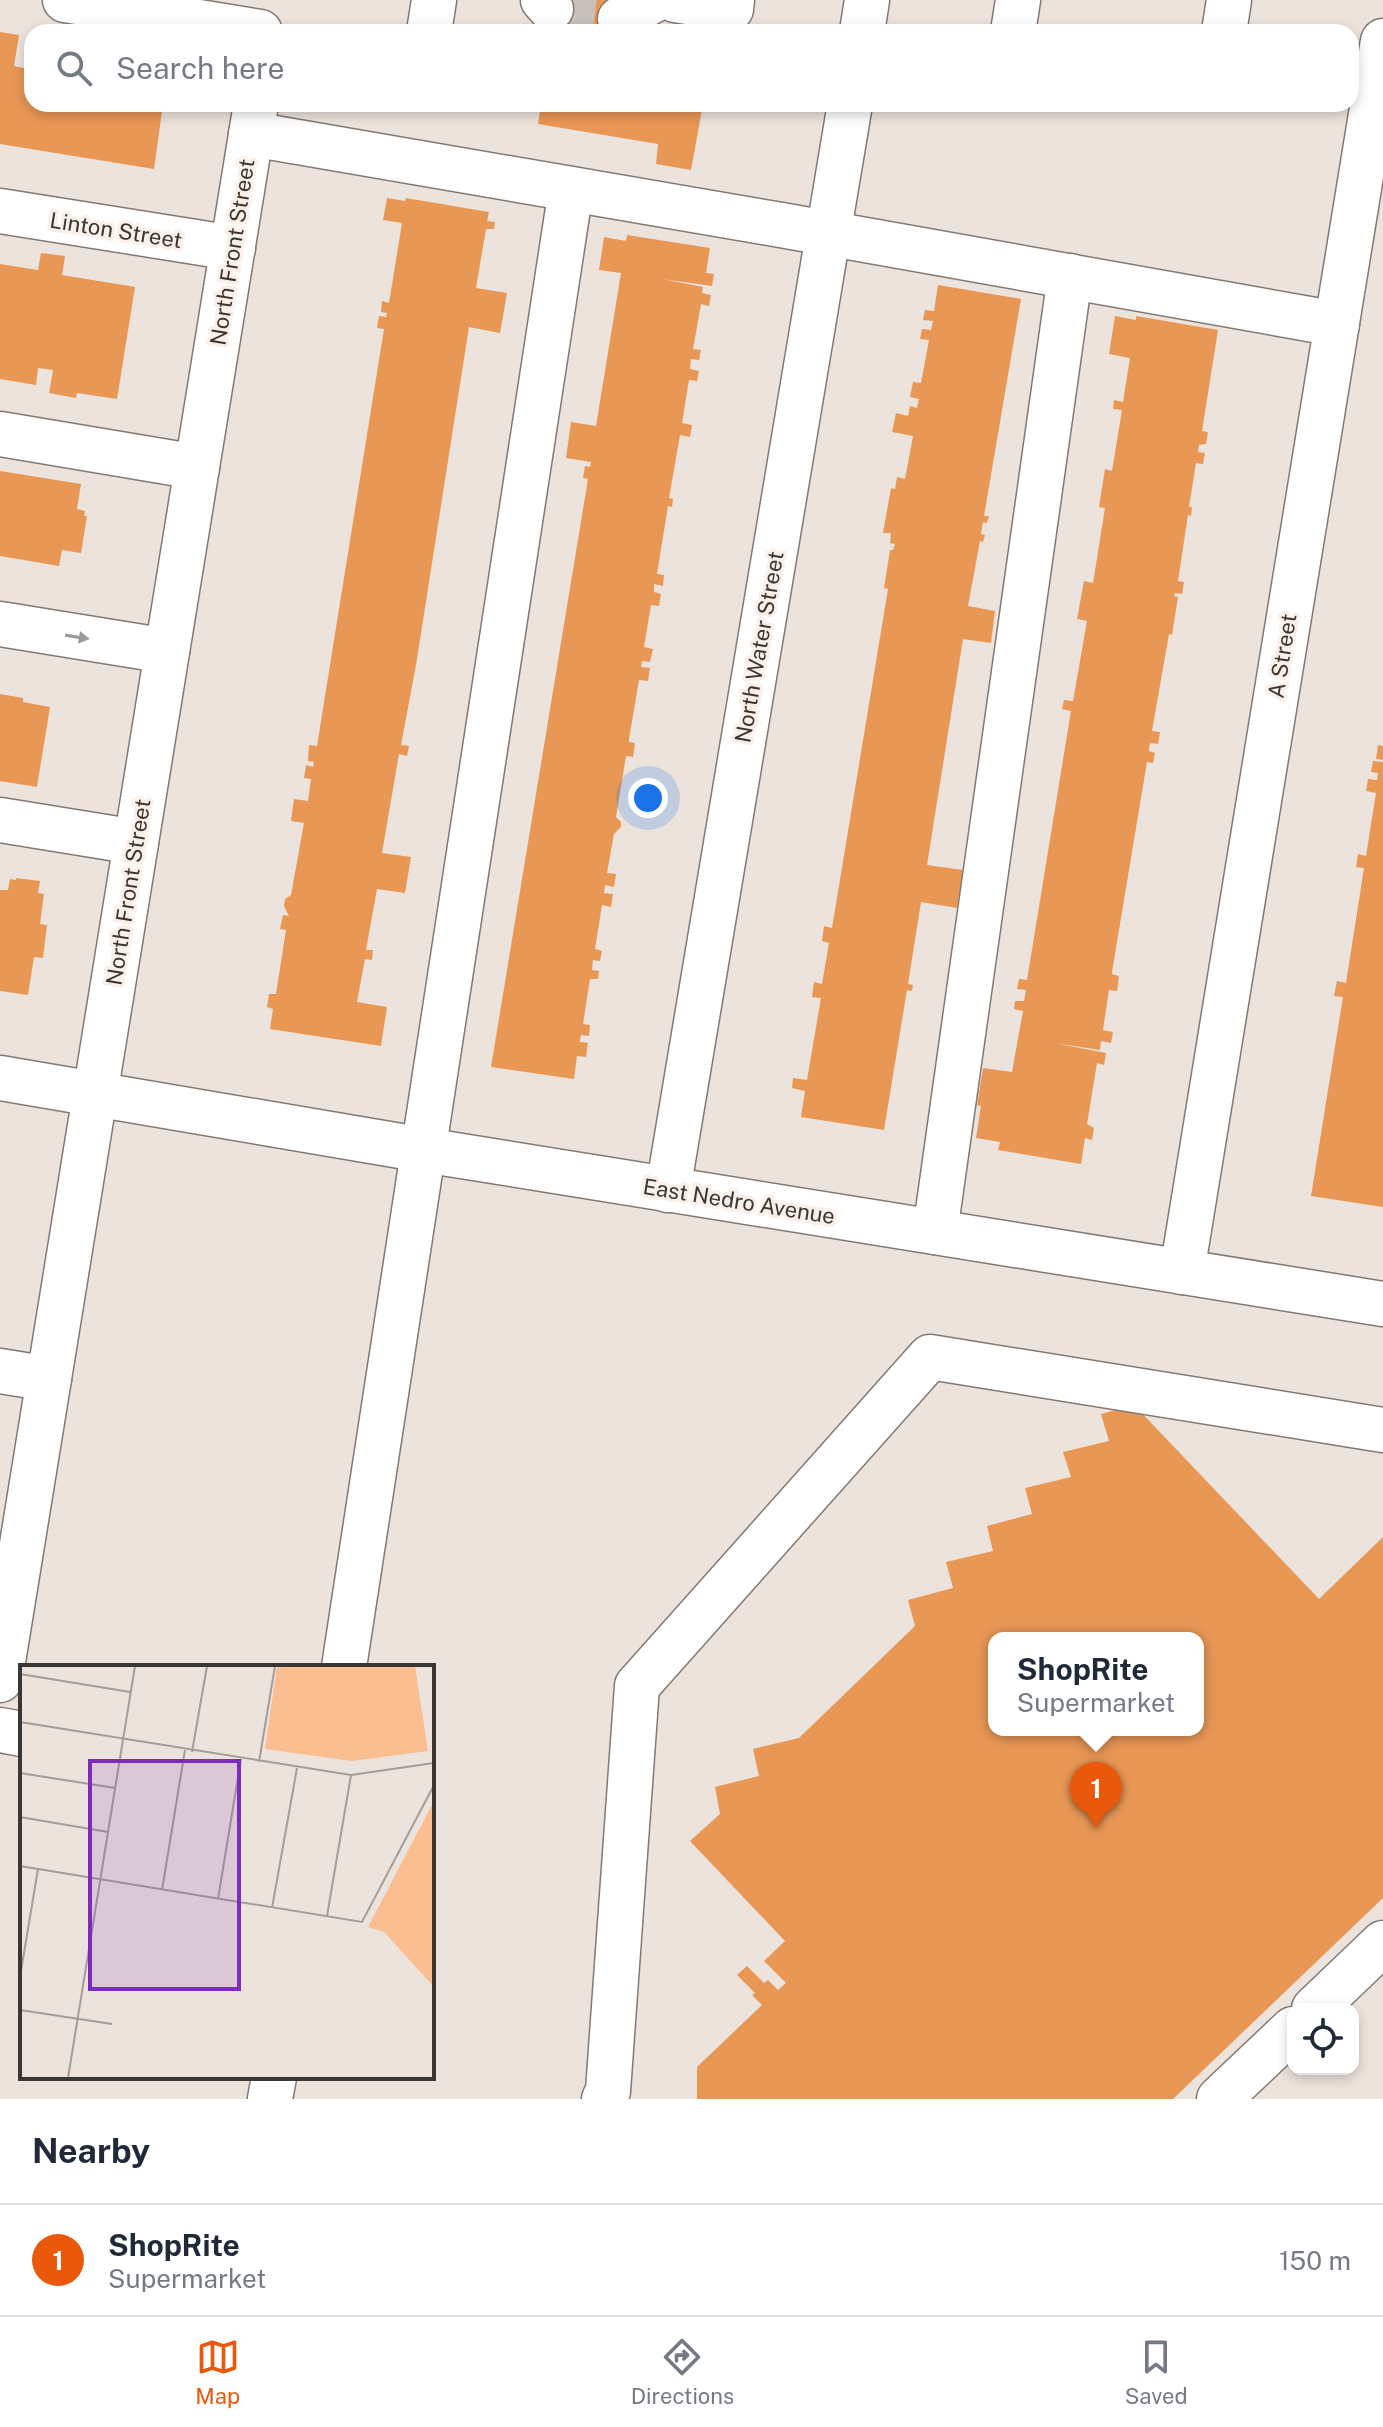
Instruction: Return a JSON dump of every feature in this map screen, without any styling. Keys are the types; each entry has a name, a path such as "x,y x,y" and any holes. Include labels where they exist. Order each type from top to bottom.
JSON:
{"street":[{"path":"65,0 211,24"},
{"path":"268,24 273,0"},
{"path":"430,24 434,0"},
{"path":"675,0 731,9 732,0"},
{"path":"863,24 867,0"},
{"path":"1014,24 1018,0"},
{"path":"1225,24 1229,0"},
{"name":"A Street","path":"1182,1272 1383,41"},
{"name":"North Water Street","path":"668,1190 849,112"},
{"path":"253,119 571,189 1337,324"},
{"name":"North Front Street","path":"0,1680 253,119"},
{"path":"344,1665 571,189"},
{"name":"Linton Street","path":"0,211 233,248"},
{"path":"935,1232 1070,276"},
{"path":"0,434 197,467"},
{"path":"0,624 167,651"},
{"path":"0,820 136,842"},
{"name":"East Nedro Avenue","path":"0,1078 668,1190 1383,1304"},
{"path":"604,2099 608,2091 637,1686 930,1357 1383,1430"},
{"path":"0,1371 49,1379"},
{"path":"0,1730 20,1734"},
{"path":"1320,2003 1383,1943"},
{"path":"1219,2099 1287,2035"},
{"path":"270,2099 274,2079"}],"building":[{"path":"552,0 625,0 619,24 550,24"},
{"path":"0,32 19,35 14,66 24,68 24,112 162,112 154,169 0,144"},
{"path":"540,112 702,112 691,170 656,164 658,144 538,124"},
{"path":"387,198 405,201 406,198 489,212 487,221 495,222 494,229 486,229 476,288 507,293 500,333 469,327 401,745 409,746 407,756 399,754 382,853 411,857 405,893 377,889 366,950 373,950 372,960 365,959 357,1002 387,1007 381,1046 270,1029 273,1009 267,1007 269,994 276,994 286,930 280,929 283,915 289,916 284,906 285,899 291,895 304,823 291,821 294,799 308,801 311,779 304,778 306,765 313,767 314,762 308,761 309,745 317,746 384,329 377,328 379,316 386,317 387,313 381,312 382,301 389,303 402,223 383,220"},
{"path":"627,235 710,248 706,273 714,274 712,286 662,279 703,287 702,293 711,295 709,306 701,304 693,349 701,350 699,360 691,359 690,369 699,371 697,381 689,380 682,423 692,425 690,437 680,435 669,498 673,499 672,507 668,506 657,574 664,575 663,586 654,584 654,592 661,594 659,606 651,605 644,647 653,649 650,662 642,661 641,667 650,668 648,681 639,680 629,739 629,742 635,743 633,757 626,756 616,817 621,827 614,834 607,873 616,874 614,887 605,885 604,893 613,894 611,907 602,905 595,949 602,951 600,961 593,960 592,970 599,971 598,979 590,979 583,1024 590,1025 589,1036 581,1035 580,1040 588,1043 586,1057 577,1056 574,1079 491,1067 588,479 583,478 585,466 590,467 591,462 566,458 571,422 596,426 621,273 599,270 604,237 626,241"},
{"path":"41,253 65,256 62,275 135,287 117,399 77,393 76,398 49,393 53,370 38,368 36,385 0,379 0,264 38,270"},
{"path":"938,285 1021,299 984,516 989,516 987,523 983,522 981,534 985,535 983,542 980,541 968,606 995,611 991,643 963,639 927,865 963,870 957,908 921,902 908,984 913,985 912,991 907,990 884,1130 801,1117 805,1091 792,1088 793,1078 807,1080 821,998 812,997 814,982 822,984 829,943 822,941 824,926 832,928 888,589 884,588 890,550 895,544 890,543 891,533 883,533 891,488 895,489 897,477 905,479 913,436 892,432 896,413 908,416 910,406 917,408 919,399 910,397 913,382 921,383 929,340 920,339 922,329 931,330 933,321 923,320 925,310 934,311"},
{"path":"1115,316 1136,320 1136,316 1218,330 1202,431 1208,432 1206,444 1199,445 1198,452 1205,453 1203,464 1196,463 1189,507 1192,507 1191,516 1188,515 1178,581 1184,582 1182,594 1175,593 1174,596 1178,597 1172,635 1169,634 1152,731 1160,732 1158,744 1150,743 1149,749 1155,753 1153,763 1147,762 1112,972 1119,976 1117,991 1109,990 1103,1030 1113,1032 1111,1043 1101,1041 1100,1050 1054,1043 1106,1053 1104,1065 1097,1063 1087,1124 1094,1128 1092,1140 1085,1138 1081,1164 998,1150 1000,1142 976,1138 981,1106 977,1105 983,1068 1012,1072 1023,1011 1014,1009 1015,1001 1024,1001 1026,990 1017,989 1019,979 1027,980 1071,711 1062,709 1064,700 1073,701 1087,621 1077,619 1084,581 1093,583 1105,508 1099,507 1105,469 1112,471 1122,410 1113,409 1114,400 1123,402 1130,358 1109,354"},
{"path":"0,471 81,484 77,509 85,511 84,516 87,516 81,553 62,550 59,566 0,556"},
{"path":"0,694 50,707 37,787 0,781"},
{"path":"1378,745 1383,746 1383,760 1376,759"},
{"path":"1373,761 1383,762 1383,1207 1311,1196 1343,997 1334,996 1337,981 1346,983 1364,868 1356,867 1358,854 1366,856 1376,793 1366,791 1368,779 1377,780 1378,773 1371,772"},
{"path":"10,879 40,881 38,893 44,894 40,924 47,925 43,958 34,957 28,995 0,991 0,890 8,890"},
{"path":"1134,1405 1319,1599 1383,1537 1383,1898 1173,2099 697,2099 697,2067 762,2005 737,1975 747,1966 764,1983 768,1980 778,1990 786,1983 764,1961 785,1941 690,1841 720,1814 715,1787 759,1776 753,1749 799,1738 915,1626 908,1600 953,1588 946,1562 993,1551 987,1526 1032,1514 1025,1488 1071,1477 1063,1452 1109,1441 1101,1414"}],"tunnel":[{"path":"551,9 620,19"}],"place":[{"name":"ShopRite","path":"1096,1828"}]}
